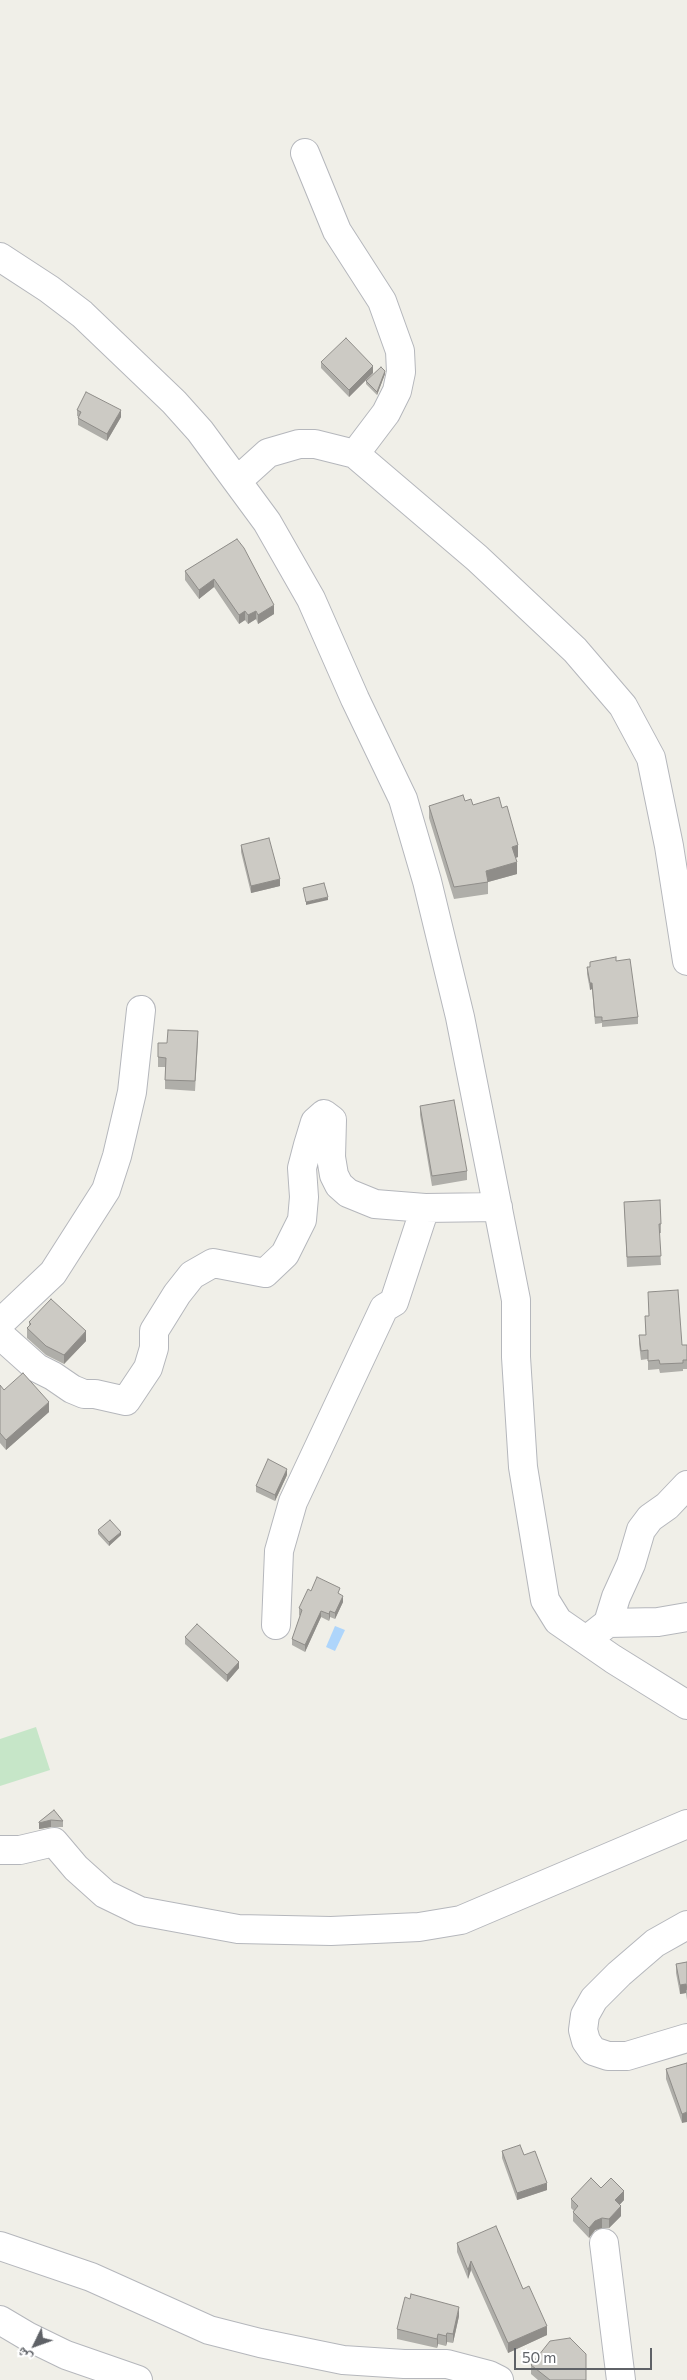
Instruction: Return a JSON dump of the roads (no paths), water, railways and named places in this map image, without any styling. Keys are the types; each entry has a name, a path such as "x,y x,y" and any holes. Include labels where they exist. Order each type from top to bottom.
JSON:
{"street":[{"path":"305,153 337,231 355,262 382,301 400,351 402,372 397,390 386,413 355,454"},
{"path":"0,257 49,288 82,314 174,402 200,431 267,522 311,599 403,799 427,881 460,1017 516,1300 516,1358 523,1467 545,1600 558,1622 687,1705"},
{"path":"237,481 268,453 299,444 315,444 355,454 478,558 575,650 623,706 650,758 655,773 669,846 687,961"},
{"path":"0,1323 53,1273 106,1190 117,1156 132,1092 140,1010"},
{"path":"0,1335 37,1368 72,1389 84,1394 96,1394 126,1401 148,1368 154,1348 154,1331 177,1294 192,1275 213,1263 265,1274 285,1254 302,1220 304,1197 302,1168 315,1122 324,1114 332,1120 331,1157 334,1175 339,1185 348,1194 375,1204 424,1208 498,1207"},
{"path":"276,1625 279,1551 293,1502 384,1308 394,1302 424,1208"},
{"path":"608,1623 616,1597 631,1564 641,1530 650,1518 667,1506 687,1485"},
{"path":"586,1639 608,1623 658,1622 687,1617"},
{"path":"0,1850 20,1850 54,1842 76,1868 105,1894 140,1911 238,1929 331,1930 418,1927 461,1920 687,1824"},
{"path":"687,1926 655,1943 600,1992 585,2015 583,2030 586,2041 592,2051 608,2056 627,2056 687,2038"},
{"path":"604,2243 620,2380"},
{"path":"0,2246 91,2277 209,2330 260,2343 344,2360 404,2364 447,2364 489,2375 499,2380"},
{"path":"0,2320 26,2336 66,2355 138,2380"}],"water":[{"path":"335,1626 345,1630 335,1651 326,1647"}]}
